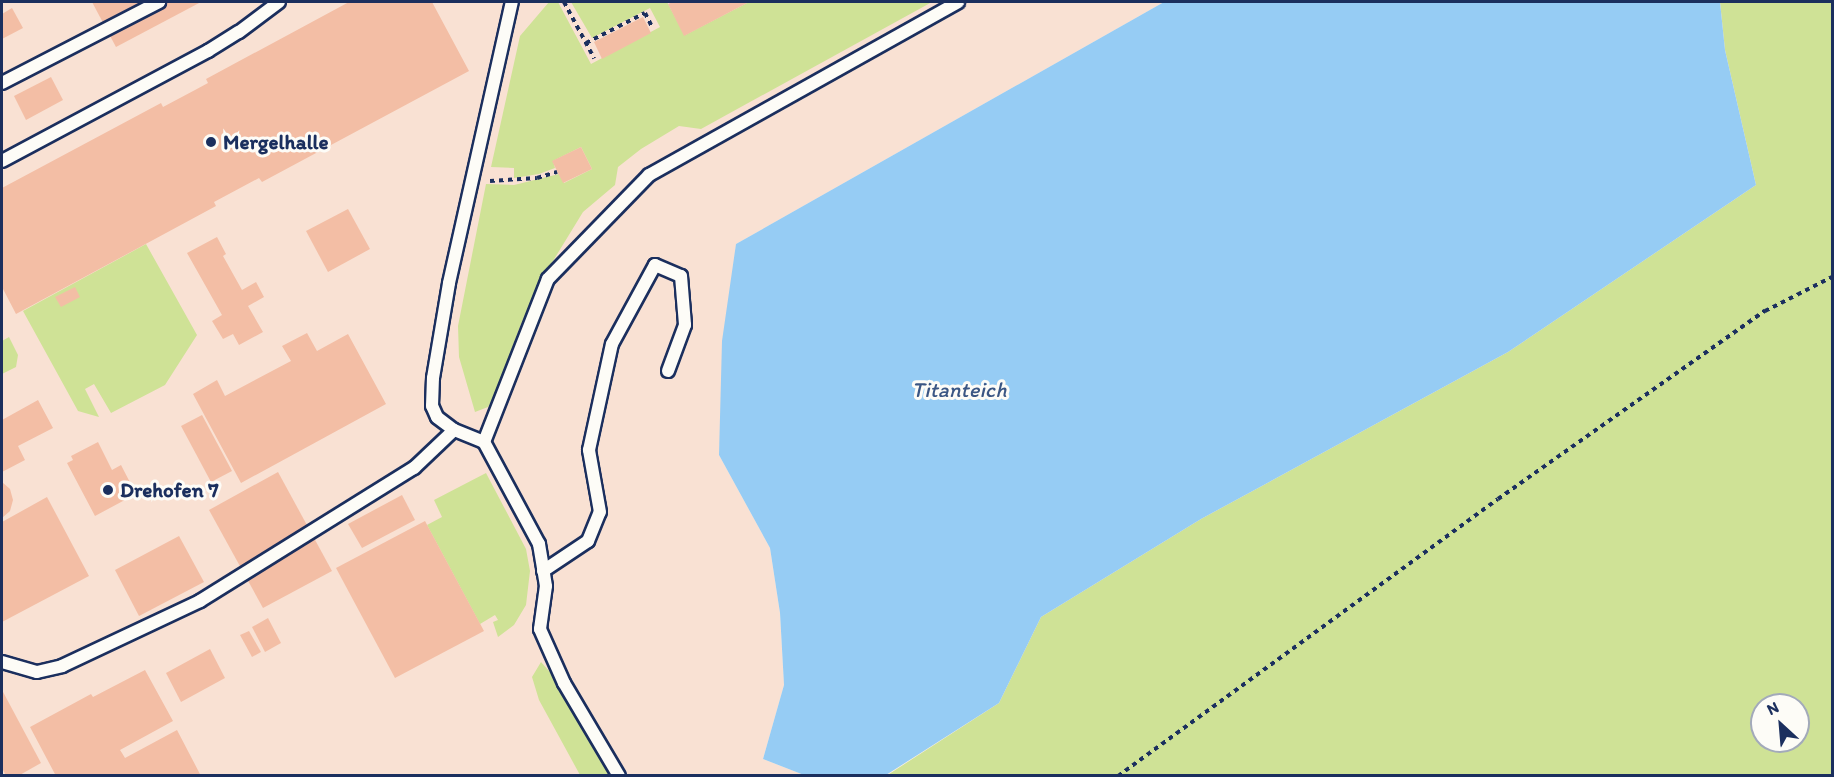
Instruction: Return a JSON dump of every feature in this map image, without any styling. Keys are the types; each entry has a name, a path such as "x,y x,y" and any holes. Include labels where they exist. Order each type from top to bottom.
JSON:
{"lane":[{"path":"2,83 159,2"},
{"path":"2,161 208,51 239,32 279,2"},
{"path":"512,2 449,284 433,378 432,406 437,417 454,430 484,442 539,544 546,586 540,629 564,684 620,776"},
{"path":"484,442 548,279 649,175 958,2"},
{"path":"543,571 588,541 600,512 589,450 612,344 655,265 681,276 685,325 668,371"},
{"path":"2,662 37,672 62,666 200,601 414,468 454,430"}],"path":[{"path":"564,2 594,57"},
{"path":"586,43 645,13 652,27"},
{"path":"472,176 496,182 537,178 557,172"},
{"path":"1118,776 1478,513 1764,311 1833,277"}],"shaded area":[{"path":"2,2 1164,2 736,244 719,455 770,548 780,613 784,685 763,759 804,775 2,776"}],"green space":[{"path":"549,2 558,2 591,64 660,27 650,8 592,38 571,2 667,2 685,35 749,2 932,2 701,129 679,126 641,149 618,167 615,185 583,212 545,274 521,324 494,397 488,407 475,412 459,357 458,326 486,184 514,185 559,174 564,183 592,169 581,147 553,161 555,168 539,174 514,178 514,168 491,167 520,36"},
{"path":"1720,2 1832,2 1832,775 886,776 999,703 1041,617 1201,519 1508,352 1756,185 1725,50"},
{"path":"146,244 197,335 165,385 111,413 94,384 85,389 99,417 78,411 23,311"},
{"path":"9,337 18,355 16,367 2,374 2,341"},
{"path":"486,473 526,549 530,571 526,605 514,625 498,637 493,622 498,620 495,615 480,624 427,525 442,517 434,500"},
{"path":"541,662 557,680 586,734 614,775 580,775 539,700 532,677"}],"water":[{"name":"Titanteich","path":"1164,2 1720,2 1725,50 1756,185 1508,352 1201,519 1041,617 999,703 886,775 804,775 763,759 784,685 780,613 770,548 719,455 722,341 736,244"}],"building":[{"path":"92,2 201,2 116,47"},
{"name":"Mergelhalle","path":"349,2 432,2 469,71 262,182 259,178 214,202 216,206 16,314 2,287 2,188 161,103 163,107 195,90 208,83 206,79"},
{"path":"673,2 749,2 684,36 668,4"},
{"path":"12,8 23,28 2,39 2,14"},
{"path":"643,17 651,33 602,59 594,42"},
{"path":"51,77 63,100 26,120 14,96"},
{"path":"581,147 592,169 563,183 552,161"},
{"path":"348,209 370,249 328,272 306,231"},
{"path":"217,237 226,254 223,256 242,290 256,282 264,297 248,306 263,332 239,345 233,334 223,339 212,321 222,315 187,253"},
{"path":"75,287 80,297 61,307 55,297"},
{"path":"307,333 317,351 348,334 386,404 241,483 193,394 217,380 225,396 291,361 282,346"},
{"path":"38,400 53,428 18,446 25,460 2,472 2,420"},
{"path":"202,415 232,471 211,482 181,426"},
{"path":"98,442 112,470 121,465 136,494 95,516 67,463 73,460 71,456"},
{"path":"278,472 332,571 263,608 209,510"},
{"path":"2,482 10,489 13,500 10,511 2,518"},
{"path":"402,495 415,520 362,548 348,524"},
{"path":"47,497 89,576 2,622 2,522"},
{"path":"425,521 484,631 395,678 336,568"},
{"path":"179,536 204,582 139,616 115,570"},
{"path":"268,618 281,643 265,652 252,627"},
{"path":"249,631 261,652 252,657 240,635"},
{"path":"210,649 225,678 181,702 166,673"},
{"path":"145,670 173,721 120,750 125,758 177,730 201,776 56,776 30,727 91,694 93,697"},
{"path":"2,690 41,763 18,776 6,776 2,768"}],"place":[{"name":"Mergelhalle","path":"211,142"},
{"name":"Drehofen 7","path":"108,490"}]}
